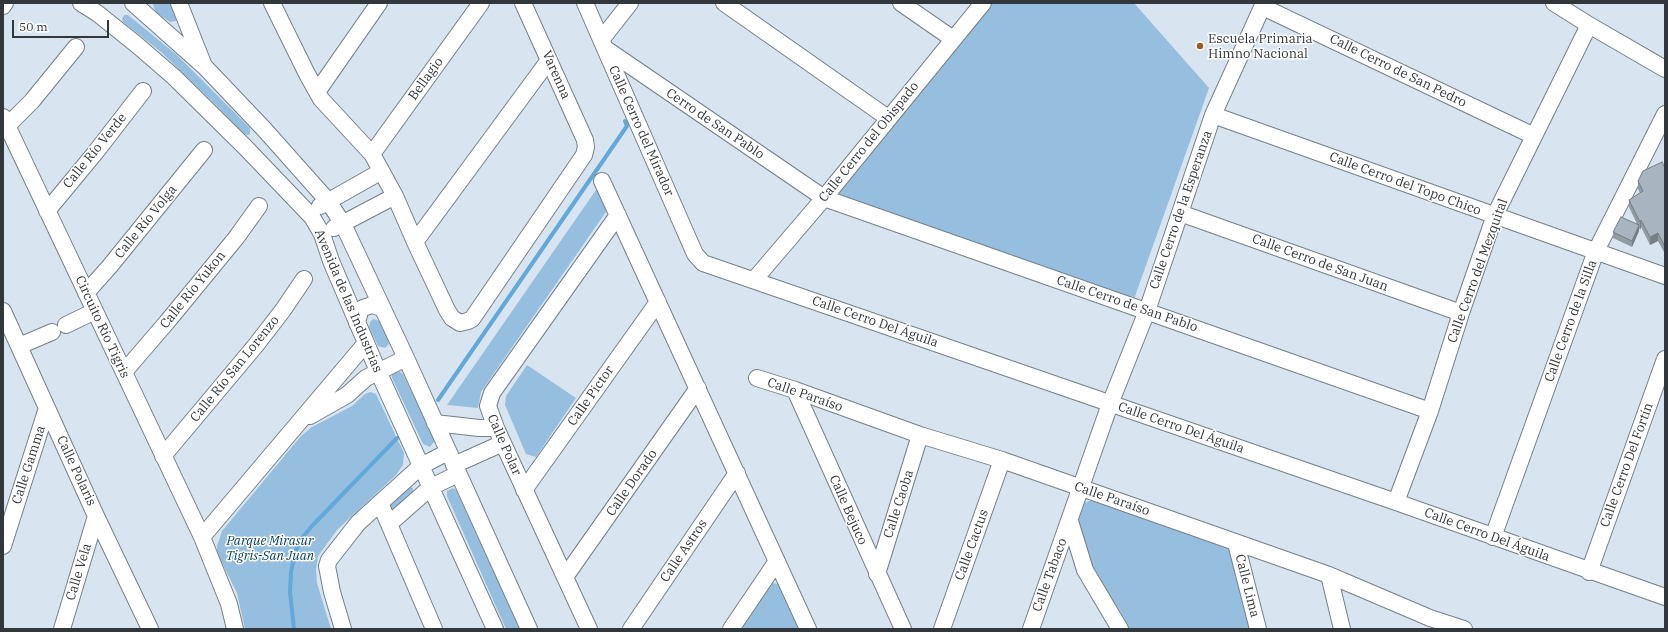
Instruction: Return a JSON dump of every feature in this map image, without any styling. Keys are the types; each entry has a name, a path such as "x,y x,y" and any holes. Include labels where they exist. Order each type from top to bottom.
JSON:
{"street":[{"name":"Avenida de las Industrias","path":"81,3 100,8 137,45 174,77 308,212 322,234 331,261 378,371 495,629"},
{"name":"Avenida de las Industrias","path":"134,3 205,67 264,129 328,201 343,224 406,358 529,629"},
{"path":"179,3 205,67"},
{"path":"317,92 379,3"},
{"name":"Bellagio","path":"372,154 481,3"},
{"name":"Varenna","path":"415,242 452,318 460,323 468,321 584,155 586,147 585,140 523,3"},
{"name":"Calle Cerro del Mirador","path":"585,3 698,259"},
{"path":"603,45 630,3"},
{"path":"724,3 888,118"},
{"path":"901,3 953,39"},
{"name":"Calle Cerro del Obispado","path":"754,280 824,198 982,3"},
{"path":"1554,3 1665,69"},
{"path":"274,4 306,74 326,106 372,154 380,172 395,196 415,242"},
{"name":"Calle Cerro de la Esperanza","path":"1081,489 1110,404 1147,311 1213,115 1263,5"},
{"name":"Calle Cerro de San Pedro","path":"1263,5 1534,136"},
{"name":"Calle Cerro del Mezquital","path":"1396,502 1430,411 1461,313 1495,216 1589,25"},
{"name":"Cerro de San Pablo","path":"603,45 824,198"},
{"path":"5,122 32,101 76,47"},
{"path":"415,242 549,60"},
{"name":"Calle Río Verde","path":"47,210 95,153 142,91"},
{"name":"Calle Cerro de la Silla","path":"1494,537 1596,251 1665,114"},
{"name":"Calle Cerro del Topo Chico","path":"1213,115 1665,276"},
{"name":"Circuito Río Tigris","path":"5,122 202,537 229,604 235,629"},
{"path":"244,147 255,149 261,145 265,140 264,129"},
{"name":"Calle Río Volga","path":"86,292 110,266 204,150"},
{"path":"308,212 380,172"},
{"path":"602,181 808,629"},
{"path":"322,234 395,196"},
{"name":"Calle Cerro de San Pablo","path":"824,198 1430,411"},
{"name":"Calle Río Yukon","path":"124,372 236,238 259,206"},
{"name":"Calle Cerro de San Juan","path":"1180,213 1461,313"},
{"name":"Calle Polar","path":"590,629 524,490 496,428 488,406 492,393 618,214"},
{"name":"Calle Cerro Del Águila","path":"698,259 703,263 1396,502 1665,598"},
{"name":"Calle Río San Lorenzo","path":"163,456 284,310 304,279"},
{"name":"Calle Pictor","path":"524,490 658,302"},
{"path":"357,323 362,308 372,305 382,308"},
{"name":"Calle Polaris","path":"3,311 13,340 47,408 96,516 150,629"},
{"path":"66,325 95,311"},
{"path":"13,340 52,332"},
{"path":"202,537 366,343"},
{"path":"298,424 317,411 347,395 366,378 406,358"},
{"name":"Calle Cerro Del Fortín","path":"1589,572 1665,359"},
{"name":"Calle Paraíso","path":"757,378 795,390 920,435 1002,460 1329,576 1431,624 1464,629"},
{"name":"Calle Dorado","path":"565,577 698,388"},
{"name":"Calle Bejuco","path":"795,390 902,629"},
{"name":"Calle Gamma","path":"3,546 47,408"},
{"path":"435,423 480,428 496,428"},
{"name":"Calle Caoba","path":"877,574 920,435"},
{"path":"343,629 332,592 327,566 329,560 358,523 421,466 453,463 503,443"},
{"name":"Calle Cactus","path":"942,629 1002,460"},
{"path":"389,524 430,487 453,463"},
{"name":"Calle Astros","path":"630,629 737,473"},
{"name":"Calle Tabaco","path":"1031,629 1081,489"},
{"path":"380,503 434,629"},
{"name":"Calle Vela","path":"62,629 96,516"},
{"path":"1070,521 1085,570 1120,629"},
{"name":"Calle Lima","path":"1236,543 1258,629"},
{"path":"731,629 777,561"},
{"path":"1329,576 1342,629"}],"green space":[{"path":"153,3 173,3 177,20 170,22 156,12"},
{"path":"984,3 1134,3 1209,88 1133,302 828,193"},
{"path":"124,15 128,15 177,55 250,128 250,134 244,134 161,52 123,22 122,19"},
{"path":"598,187 608,209 481,392 478,408 447,405"},
{"path":"373,319 380,322 388,340 389,344 385,348 378,346 369,327 370,322"},
{"path":"527,365 576,398 536,457 526,454 505,405 506,396"},
{"path":"398,370 403,374 434,438 434,442 430,447 423,444 392,378 392,373"},
{"name":"Parque Mirasur Tigris-San Juan","path":"370,392 376,394 404,453 403,465 396,475 337,530 318,556 316,570 317,583 331,629 245,629 237,593 217,553 217,546 222,531 301,436 312,427 352,406 365,394"},
{"path":"409,487 413,488 413,492 395,509 391,509 390,504"},
{"path":"453,488 456,490 520,629 506,629 447,496 447,491"},
{"path":"1093,500 1220,544 1229,549 1251,629 1129,629 1120,611 1090,566 1078,518 1080,507 1086,502"},
{"path":"771,583 779,584 801,629 739,629"}],"building":[{"path":"1662,162 1665,168 1665,247 1658,233 1650,237 1641,220 1640,222 1629,200 1643,191 1638,181 1643,171"},
{"path":"1621,217 1639,225 1632,241 1613,232"}],"waterway":[{"path":"438,400 627,126 625,121"},
{"path":"294,629 290,592 291,572 296,550 302,538 397,438"}],"place":[{"name":"Escuela Primaria Himno Nacional","path":"1200,46"}]}
